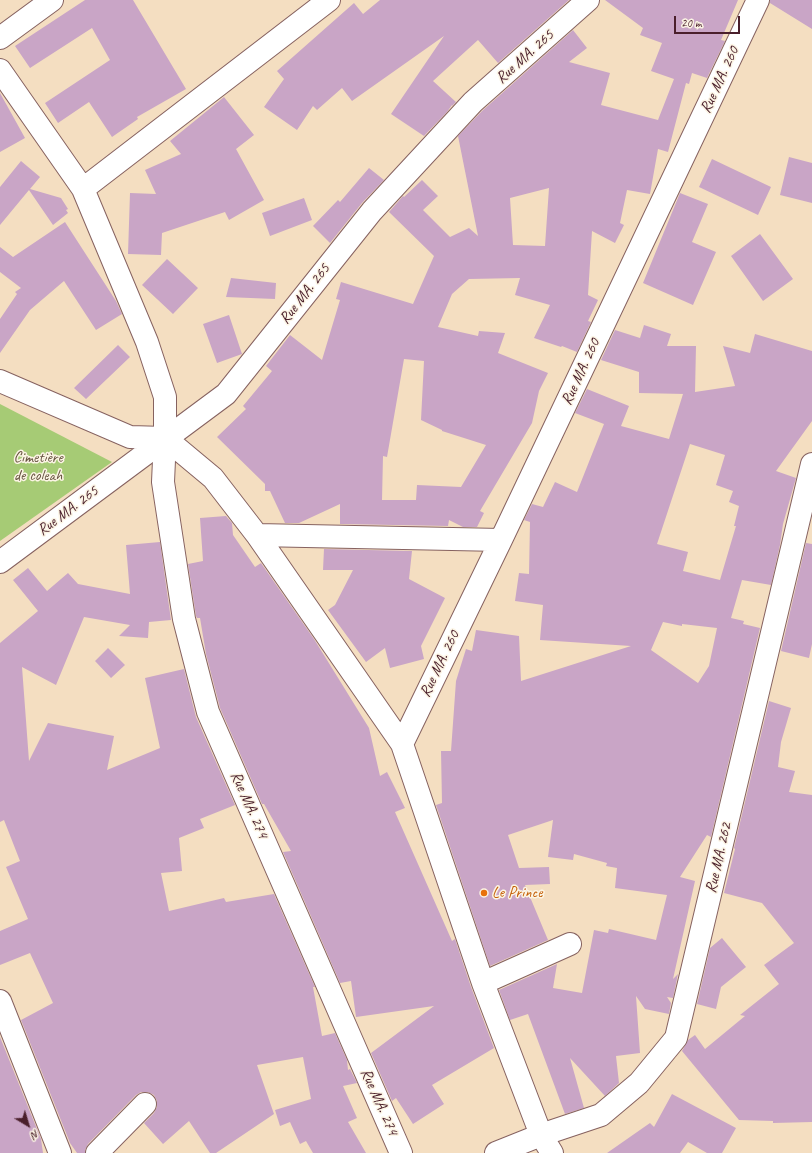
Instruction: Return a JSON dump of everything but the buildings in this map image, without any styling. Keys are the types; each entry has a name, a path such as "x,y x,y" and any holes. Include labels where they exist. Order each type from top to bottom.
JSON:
{"street":[{"path":"0,38 52,0"},
{"path":"83,189 329,0"},
{"name":"Rue MA. 265","path":"0,562 226,394 372,211 473,102 588,0"},
{"name":"Rue MA. 260","path":"402,744 501,540 758,0"},
{"name":"Rue MA. 274","path":"0,70 83,189 149,349 165,397 166,438 163,482 184,619 208,712 401,1153"},
{"path":"0,381 130,438 166,438 213,478 257,536 402,744 483,983 547,1144"},
{"name":"Rue MA. 262","path":"496,1153 547,1144 601,1115 639,1083 676,1038 812,464"},
{"path":"257,536 501,540"},
{"path":"483,983 570,944"},
{"path":"0,1001 60,1153"},
{"path":"97,1153 145,1104"}],"green space":[{"name":"Cimetière de coleah","path":"0,404 112,462 0,541"}],"place":[{"name":"Le Prince","path":"484,893"}]}
